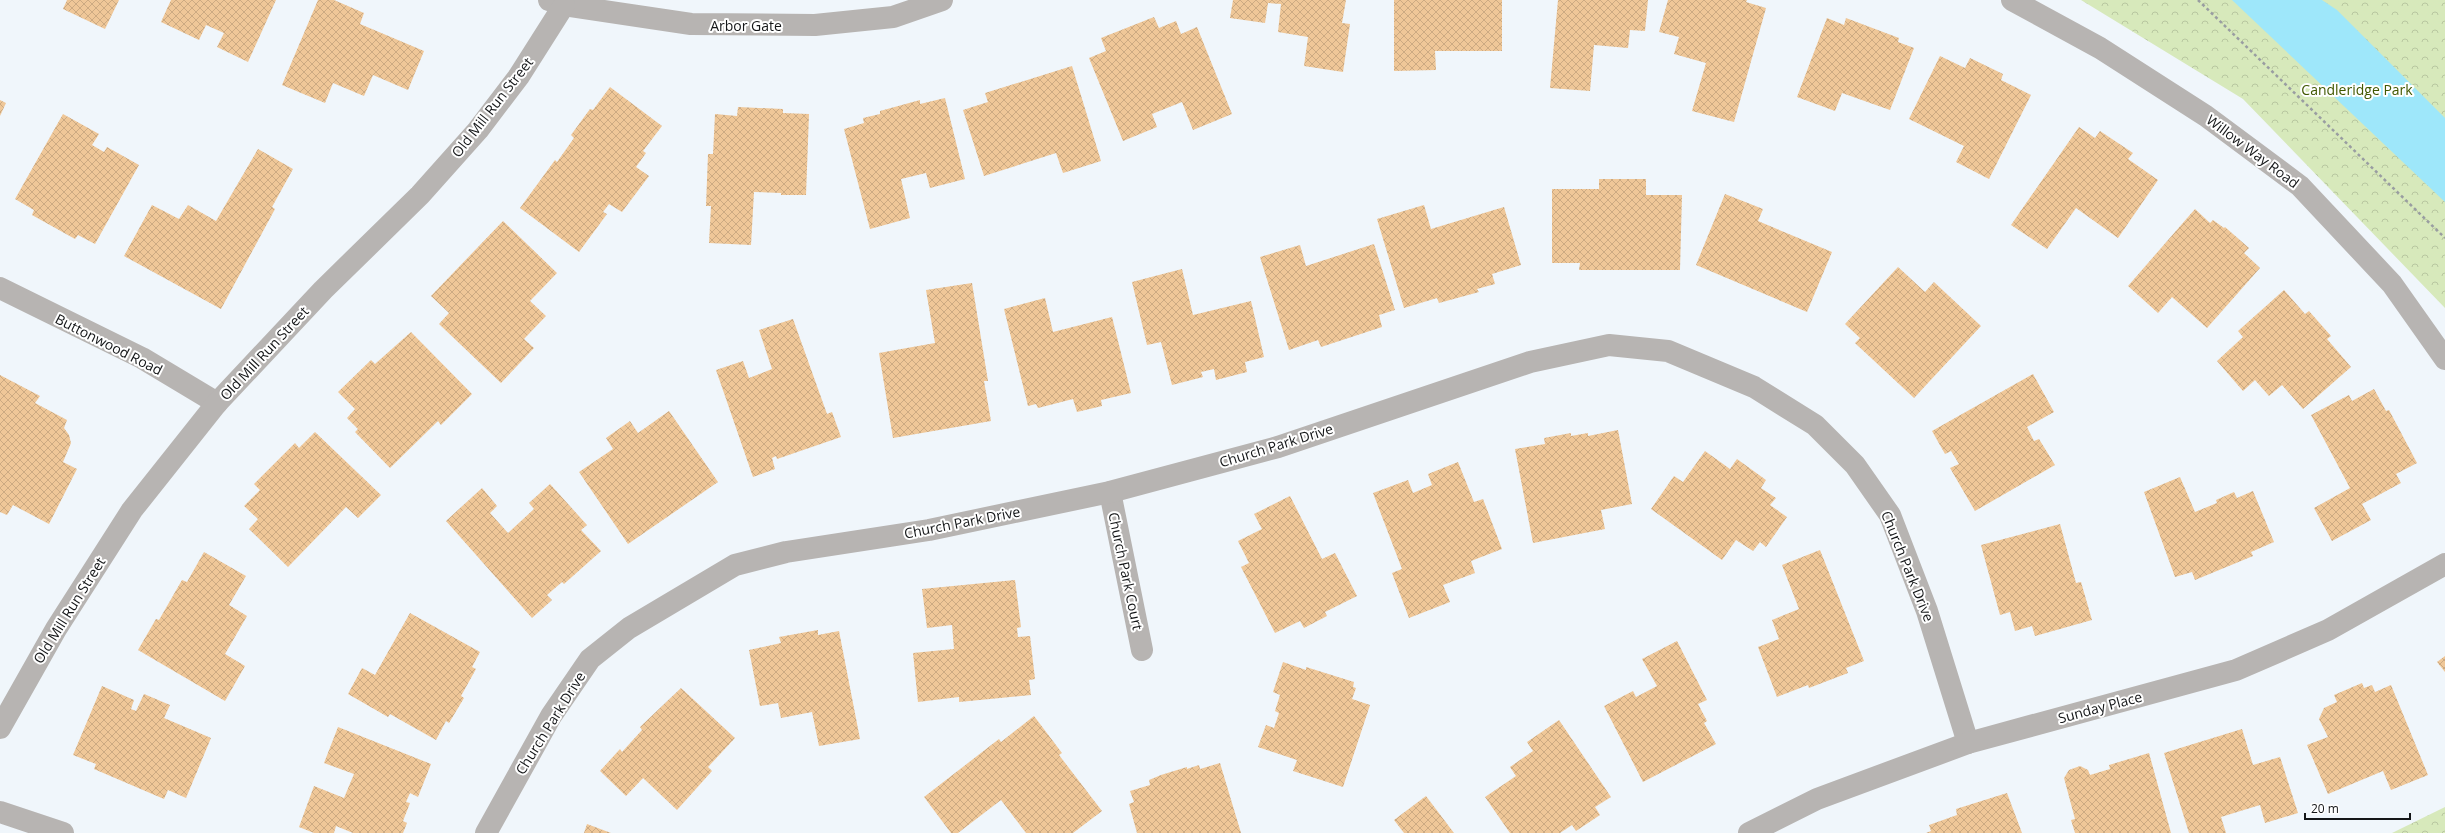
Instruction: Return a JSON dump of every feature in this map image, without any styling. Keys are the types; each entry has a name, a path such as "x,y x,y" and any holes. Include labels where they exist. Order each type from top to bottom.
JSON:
{"street":[{"name":"Arbor Gate","path":"556,3 691,24 816,25 893,17 942,0"},
{"name":"Willow Way Road","path":"2012,0 2100,48 2206,116 2300,186 2392,284 2445,360"},
{"name":"Old Mill Run Street","path":"0,728 56,629 132,510 217,403 323,290 420,195 478,130 519,76 556,3"},
{"name":"Buttonwood Road","path":"0,288 142,358 217,403"},
{"name":"Church Park Drive","path":"486,833 551,716 590,659 629,628 735,565 786,552 928,530 1110,492 1278,447 1530,362 1609,345 1668,352 1754,387 1815,425 1855,465 1890,515 1927,611 1968,743"},
{"name":"Church Park Court","path":"1110,492 1142,650"},
{"name":"Sunday Place","path":"1748,833 1817,799 1968,743 2236,670 2328,630 2445,564"},
{"path":"0,812 63,833"}],"path":[{"path":"2198,0 2445,238"}],"green space":[{"name":"Candleridge Park","path":"2081,0 2445,0 2445,308 2243,99"},
{"path":"2445,807 2445,833 2392,833"}],"water":[{"path":"2232,0 2322,0 2337,10 2445,118 2445,202"}],"building":[{"path":"67,0 119,0 105,29 63,9"},
{"path":"171,0 276,0 248,62 217,47 224,33 206,25 199,40 161,22"},
{"path":"318,0 334,0 364,13 360,24 424,51 408,90 373,75 364,96 333,83 325,103 282,85"},
{"path":"1233,0 1346,0 1342,23 1350,24 1343,72 1304,66 1308,37 1278,32 1281,4 1268,3 1265,23 1230,18"},
{"path":"1394,0 1502,0 1502,51 1435,51 1436,70 1394,71"},
{"path":"1558,0 1648,0 1645,31 1630,30 1628,48 1594,45 1590,91 1550,88"},
{"path":"1668,0 1747,0 1746,2 1766,8 1734,122 1692,111 1706,63 1674,54 1679,37 1659,32"},
{"path":"1154,17 1159,28 1176,21 1181,34 1197,27 1232,114 1193,130 1182,102 1152,114 1157,127 1123,141 1089,58 1106,51 1101,38"},
{"path":"1827,18 1844,25 1846,18 1899,38 1898,42 1914,48 1890,110 1842,93 1835,111 1797,97"},
{"path":"1940,56 1965,68 1970,58 2003,74 2001,80 2031,95 1989,179 1956,162 1964,146 1909,119"},
{"path":"1072,66 1101,161 1063,173 1056,153 984,176 963,110 988,102 985,93"},
{"path":"610,87 662,126 643,151 646,153 636,167 649,176 622,212 609,204 603,212 607,214 579,252 520,208 555,160 557,162 574,138 571,135 590,109 593,110"},
{"path":"945,98 965,179 930,188 926,173 901,179 910,218 870,229 844,129 864,123 863,118 880,114 880,111 920,100 920,104"},
{"path":"0,100 6,103 0,116"},
{"path":"738,107 783,109 783,113 809,114 806,195 781,195 781,193 754,192 751,245 709,243 711,206 706,206 708,154 713,154 715,114 737,116"},
{"path":"63,114 99,134 92,145 104,152 107,147 139,165 95,244 78,235 75,239 32,215 34,210 15,199"},
{"path":"2079,127 2095,138 2100,131 2133,153 2128,159 2158,180 2118,238 2076,208 2047,249 2011,225"},
{"path":"258,149 293,169 272,207 275,209 221,309 124,256 152,205 179,219 188,205 216,221"},
{"path":"1599,179 1646,179 1646,195 1682,195 1680,270 1579,270 1580,263 1552,263 1552,189 1599,189"},
{"path":"1725,194 1763,209 1758,221 1832,252 1807,312 1696,265"},
{"path":"1424,205 1431,229 1504,207 1521,265 1492,274 1495,284 1477,289 1479,292 1439,303 1437,298 1404,308 1377,219"},
{"path":"2195,209 2210,223 2213,220 2224,228 2225,227 2249,248 2244,253 2260,268 2207,328 2172,297 2158,313 2128,286"},
{"path":"503,221 557,273 530,301 546,316 524,339 534,348 501,383 439,324 449,313 431,296"},
{"path":"1374,244 1395,310 1379,315 1382,327 1321,347 1318,340 1289,350 1260,257 1300,245 1306,266"},
{"path":"1898,267 1925,292 1934,282 1981,326 1914,398 1855,343 1860,338 1845,324"},
{"path":"1182,269 1193,315 1251,301 1264,357 1245,362 1247,372 1216,380 1214,369 1201,372 1203,377 1172,385 1161,342 1147,345 1132,282"},
{"path":"972,283 988,381 984,381 991,421 893,438 879,353 935,343 926,290"},
{"path":"2284,290 2305,314 2309,311 2331,336 2327,339 2351,367 2303,409 2282,385 2269,396 2255,380 2243,391 2217,361 2243,337 2238,331"},
{"path":"1045,298 1053,332 1112,317 1131,393 1101,400 1102,406 1077,412 1073,399 1038,408 1036,404 1028,406 1004,309"},
{"path":"793,319 827,414 832,412 841,437 777,459 776,456 772,458 775,469 753,477 716,370 743,361 749,378 772,369 759,330"},
{"path":"411,332 472,394 441,425 438,421 390,468 355,432 358,429 347,418 355,409 338,392 371,360 375,364"},
{"path":"2033,374 2054,412 2027,427 2034,441 2039,439 2055,465 1975,511 1950,468 1959,464 1951,451 1945,454 1932,431"},
{"path":"0,375 40,396 35,403 67,420 64,428 69,435 71,443 63,462 77,469 49,524 13,505 7,515 0,512"},
{"path":"2374,389 2386,411 2389,410 2417,463 2396,474 2401,483 2362,504 2371,520 2332,541 2314,508 2350,488 2311,415 2349,395 2352,401"},
{"path":"669,411 718,482 628,544 579,472 613,449 606,438 630,421 638,433"},
{"path":"1618,430 1632,504 1601,510 1605,529 1533,543 1515,449 1545,444 1544,438 1571,433 1571,436 1588,433 1588,436"},
{"path":"315,432 381,495 358,518 346,507 288,567 249,529 258,519 244,506 260,490 254,484 295,443 299,448"},
{"path":"1705,451 1730,469 1737,459 1766,480 1761,488 1776,498 1770,505 1787,517 1766,547 1760,542 1753,551 1736,540 1722,560 1651,509 1674,476 1683,482"},
{"path":"1458,462 1474,502 1483,499 1502,549 1471,561 1475,573 1443,585 1450,602 1409,618 1392,573 1402,569 1373,493 1408,480 1413,493 1432,485 1428,474"},
{"path":"2180,477 2195,512 2217,503 2216,500 2234,492 2237,498 2253,491 2274,542 2251,552 2253,556 2195,580 2192,572 2175,577 2144,492"},
{"path":"550,484 587,525 581,530 601,551 564,584 562,582 547,595 552,600 532,618 446,521 482,488 497,506 490,513 508,533 534,509 529,503"},
{"path":"1290,496 1322,559 1335,553 1357,596 1325,612 1327,616 1304,628 1300,621 1275,633 1241,567 1249,563 1238,541 1262,529 1254,514"},
{"path":"2060,524 2076,583 2081,582 2092,620 2035,636 2032,626 2015,631 2010,612 2000,615 1981,545"},
{"path":"1820,550 1864,661 1846,668 1848,673 1809,688 1808,685 1777,697 1758,647 1779,639 1772,620 1799,609 1782,565"},
{"path":"204,552 246,576 229,605 247,616 225,654 245,666 225,701 138,650 156,619 159,620 182,580 187,582"},
{"path":"1015,580 1021,627 1017,628 1018,637 1030,636 1035,679 1029,680 1031,695 959,702 959,697 918,702 913,653 954,649 952,625 927,628 922,589"},
{"path":"410,613 480,652 472,667 476,669 461,696 464,698 449,723 446,721 436,740 390,714 388,717 348,694 362,668 375,675"},
{"path":"818,630 818,635 839,631 860,739 819,746 812,712 781,718 778,703 760,706 749,650 781,643 779,637"},
{"path":"1677,641 1707,700 1698,704 1707,721 1704,723 1716,744 1643,782 1604,706 1633,691 1636,697 1657,686 1642,659"},
{"path":"2445,656 2445,672 2437,662"},
{"path":"1283,662 1306,670 1306,667 1354,682 1353,687 1356,688 1352,699 1370,705 1343,787 1293,771 1297,760 1258,747 1266,725 1274,728 1279,713 1275,711 1280,695 1273,692"},
{"path":"2362,683 2364,688 2372,685 2375,692 2391,685 2428,775 2391,790 2383,771 2328,794 2307,745 2328,737 2319,719 2324,708 2337,702 2334,695"},
{"path":"102,686 134,700 131,709 136,711 144,694 170,705 164,718 211,738 186,798 168,790 164,799 94,769 96,764 73,755"},
{"path":"681,688 735,738 708,767 712,771 677,810 643,778 626,796 600,771 620,749 622,752 642,730 640,727"},
{"path":"1034,716 1062,753 1059,755 1102,811 1073,833 1026,833 1001,800 958,833 951,833 924,797 999,739 1001,742"},
{"path":"1559,720 1611,797 1595,807 1600,815 1576,831 1572,825 1560,833 1510,833 1485,797 1516,776 1510,767 1533,751 1527,742"},
{"path":"338,727 431,764 418,797 410,793 406,802 410,803 403,821 407,823 403,833 353,833 336,826 334,833 314,833 299,827 314,786 344,798 354,774 324,763"},
{"path":"2242,729 2253,765 2280,757 2298,813 2265,823 2260,805 2221,817 2226,833 2189,833 2164,753"},
{"path":"2149,753 2171,833 2075,833 2071,820 2075,819 2064,778 2069,770 2080,766 2088,770 2090,775 2110,769 2109,765"},
{"path":"1220,763 1241,833 1137,833 1129,804 1134,802 1130,791 1150,785 1149,780 1161,775 1187,767 1187,769 1199,765 1200,769"},
{"path":"2007,793 2022,833 1926,833 1931,831 1929,825 1957,815 1956,809"},
{"path":"1426,796 1454,833 1404,833 1394,820"},
{"path":"587,824 611,833 584,833"}]}
